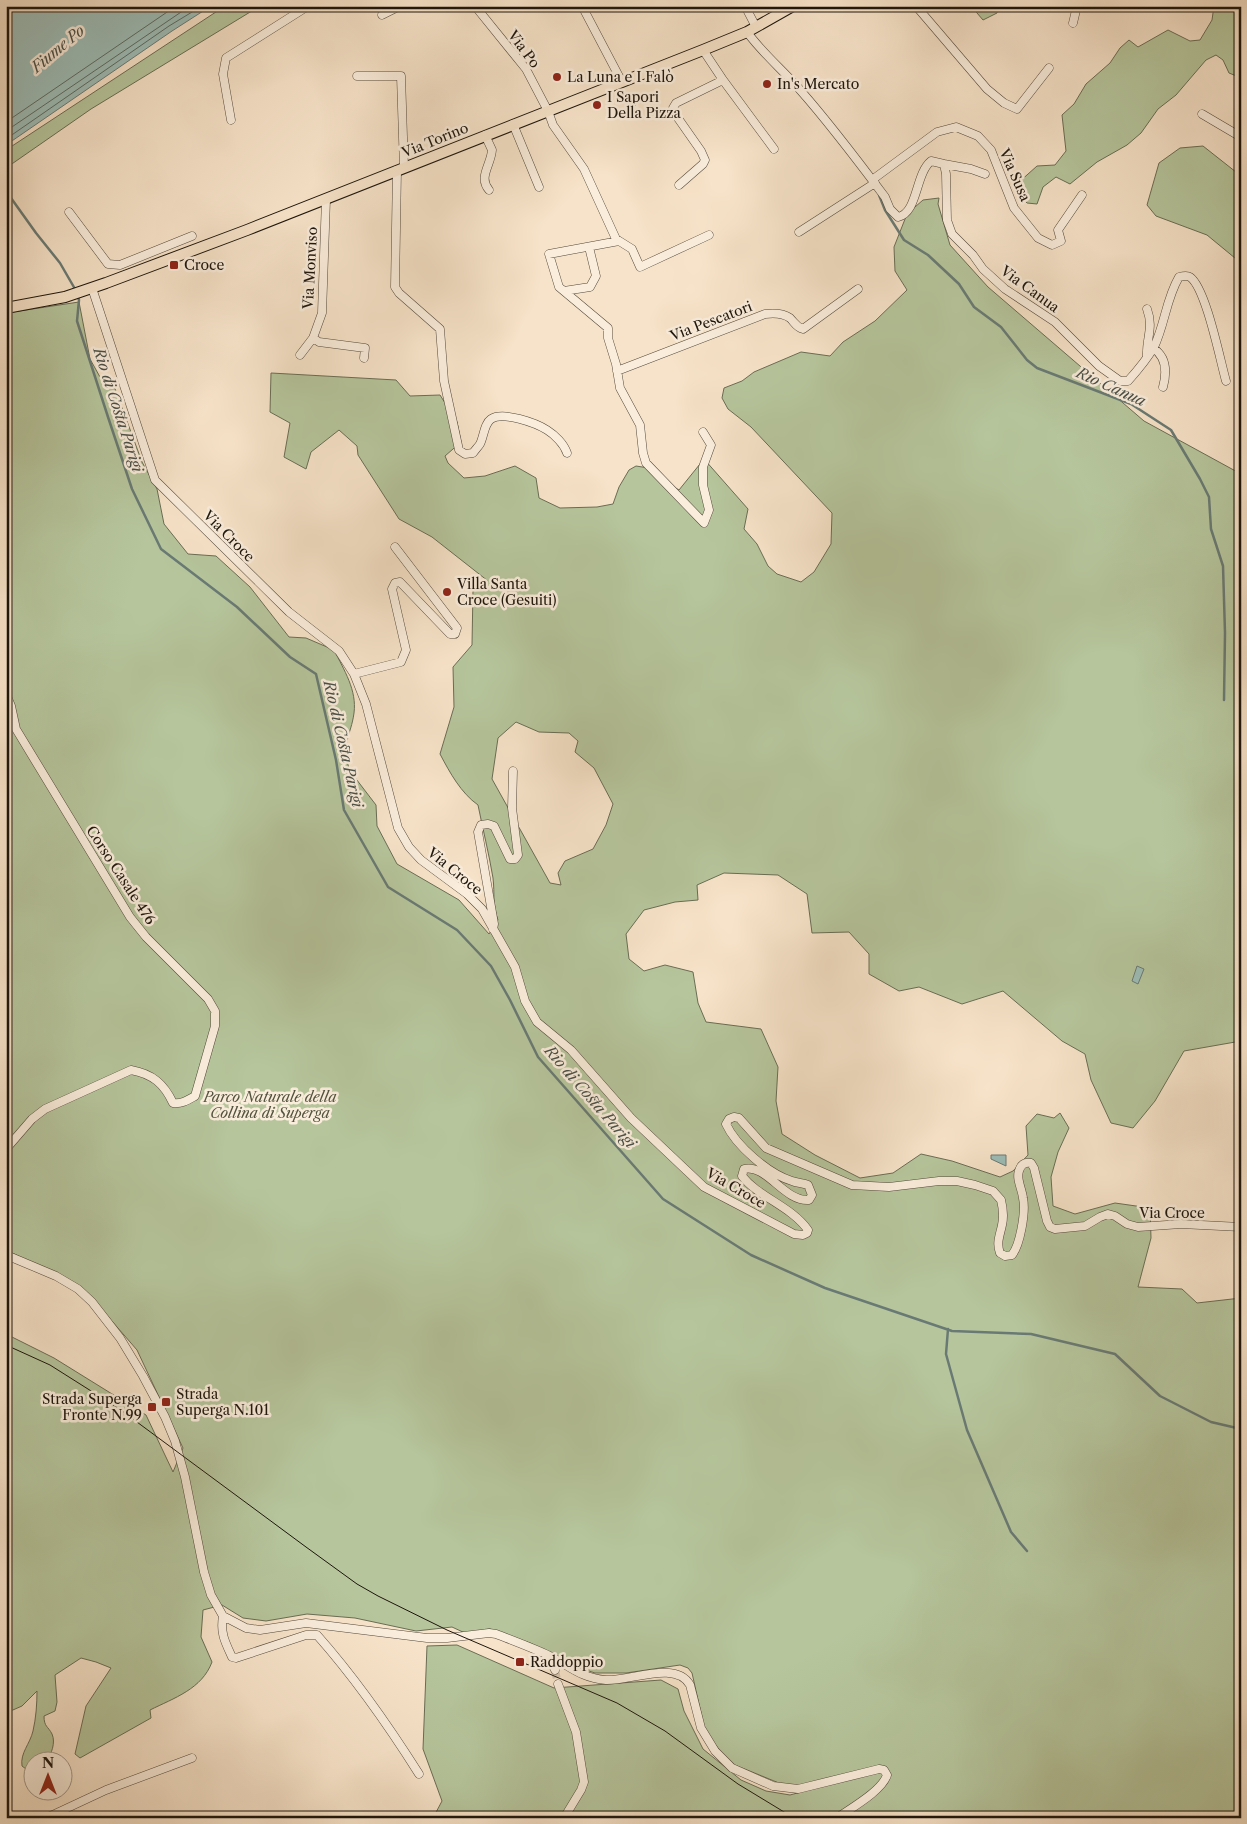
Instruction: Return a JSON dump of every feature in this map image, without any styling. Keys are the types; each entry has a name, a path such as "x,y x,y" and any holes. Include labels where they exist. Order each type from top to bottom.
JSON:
{"main road":[{"name":"Via Torino","path":"6,308 83,292 326,199 703,50 752,29 793,6"}],"street":[{"path":"231,120 223,74 226,58 308,6"},
{"path":"382,16 400,6"},
{"path":"582,6 622,82"},
{"path":"745,6 755,43 822,115 874,182 894,214 898,217 903,216 910,208 922,173 926,165 931,161 986,174"},
{"path":"916,6 987,89 1004,103 1017,109 1049,68"},
{"path":"1073,23 1077,6"},
{"name":"Via Po","path":"476,7 526,69 548,111"},
{"path":"703,50 774,149"},
{"path":"357,76 401,76 400,169 395,287 399,293 440,329 444,382 459,450 465,454 473,453 480,445 488,423 492,418 503,415 547,430 564,445 567,453"},
{"path":"679,185 705,160 701,151 673,111 673,108 676,103 723,80"},
{"path":"548,111 553,125 584,169 616,239 632,249 640,267 709,235"},
{"path":"1202,114 1241,137"},
{"path":"513,124 539,187"},
{"name":"Via Susa","path":"874,182 937,132 956,127 978,136 991,150 1014,208 1038,238 1052,245 1061,241 1058,230 1082,195"},
{"path":"485,135 492,150 484,174 485,186 489,190"},
{"name":"Via Canua","path":"944,164 948,227 961,244 973,254 983,269 1005,289 1054,322 1099,366 1120,381 1128,381 1153,348 1172,290 1179,277 1186,276 1191,278 1200,289 1226,381"},
{"path":"799,232 874,182"},
{"name":"Via Monviso","path":"300,355 314,338 322,313 326,199"},
{"path":"70,212 95,249 112,266 120,265 192,236"},
{"path":"619,241 549,254 559,287 608,328 608,338 620,388 640,425 646,463 704,523 709,510 703,485 703,467 711,445 703,432"},
{"path":"564,291 590,287 596,276 589,246"},
{"path":"164,248 169,259"},
{"name":"Via Pescatori","path":"617,371 765,314 773,313 789,317 798,328 803,329 858,289"},
{"name":"Via Croce","path":"83,292 155,480 289,612 339,651 354,674 366,704 398,828 409,847 421,860 467,894 482,909 516,967 525,1001 538,1022 571,1050 631,1118 704,1187 794,1234 803,1235 807,1233 808,1230 803,1222 748,1183 742,1176 744,1169 751,1167 790,1195 805,1200 809,1200 812,1190 808,1184 791,1181 750,1155 726,1124 729,1119 734,1117 739,1118 766,1148 852,1185 889,1187 939,1181 957,1181 975,1184 993,1191 1002,1200 1002,1224 998,1239 998,1249 1005,1256 1012,1256 1015,1252 1021,1229 1024,1199 1019,1170 1026,1162 1034,1168 1047,1221 1050,1227 1055,1229 1085,1226 1108,1214 1115,1216 1126,1224 1138,1227 1181,1224 1241,1227"},
{"path":"1148,310 1151,319 1151,329 1147,349 1148,356"},
{"path":"314,338 319,342 365,348 364,358"},
{"path":"1153,348 1165,361 1163,387"},
{"path":"354,674 401,662 404,657 406,650 392,589 395,583 400,582 450,634 455,634 457,628 395,547"},
{"name":"Corso Casale 476","path":"6,694 11,706 16,729 121,904 146,937 208,998 215,1011 215,1026 195,1096 180,1104 173,1103 163,1084 141,1071 131,1070 45,1110 32,1119 6,1149"},
{"path":"493,929 494,924 478,832 481,825 488,824 494,826 510,859 515,859 518,856 512,808 513,771"},
{"path":"6,1255 56,1276 78,1289 92,1302 120,1338 143,1376 165,1417 175,1441 204,1572 211,1595 223,1616 246,1628 260,1630 306,1623 427,1638 447,1638 489,1633 496,1634 549,1656 590,1678 610,1680 669,1672 682,1675 690,1685 701,1728 715,1751 732,1768 773,1786 798,1789 879,1769 884,1770 887,1774 885,1780 837,1818"},
{"path":"223,1616 221,1628 224,1640 232,1657 236,1658 306,1634 317,1635 368,1697 419,1774"},
{"path":"549,1656 555,1670"},
{"path":"558,1684 576,1732 584,1776 581,1790 564,1818"},
{"path":"46,1818 106,1790 192,1758"}],"green space":[{"path":"225,6 260,6 91,109 6,168 6,150"},
{"path":"971,6 999,6 997,13 983,20"},
{"path":"1214,6 1241,6 1241,90 1238,89 1239,77 1229,73 1223,60 1216,55 1206,60 1176,95 1158,109 1141,133 1127,145 1097,162 1070,184 1056,177 1043,187 1037,204 1027,203 1016,192 1018,183 1037,166 1055,165 1066,151 1062,115 1074,104 1086,84 1110,63 1120,48 1129,40 1138,47 1168,30 1190,41 1200,40 1212,20"},
{"path":"1203,146 1241,176 1241,263 1207,235 1156,216 1147,205 1159,163 1180,148"},
{"name":"Parco Naturale della Collina di Superga","path":"939,198 938,204 950,245 988,287 1144,421 1241,474 1241,1041 1184,1051 1155,1101 1133,1128 1111,1123 1091,1080 1085,1054 1062,1041 1003,991 962,1004 919,987 899,991 869,974 869,954 849,932 812,933 807,894 778,875 724,873 697,885 698,900 675,902 644,910 626,934 629,959 644,971 665,965 693,972 698,1003 706,1022 761,1029 778,1067 776,1101 782,1134 815,1155 860,1178 893,1173 921,1154 952,1161 1000,1177 1013,1171 1028,1155 1026,1126 1037,1114 1054,1118 1060,1113 1069,1128 1058,1152 1051,1177 1053,1206 1075,1214 1115,1203 1150,1208 1151,1238 1138,1287 1182,1289 1197,1303 1241,1298 1241,1818 433,1818 442,1801 423,1749 427,1646 457,1645 554,1688 661,1680 678,1689 684,1711 703,1749 741,1780 766,1791 790,1795 801,1792 735,1765 725,1757 704,1726 692,1673 688,1668 680,1665 626,1673 595,1673 530,1643 490,1629 465,1633 452,1627 416,1631 355,1618 307,1614 266,1621 243,1618 222,1605 203,1610 201,1637 212,1662 201,1679 186,1692 150,1710 151,1718 80,1758 75,1754 86,1706 111,1668 81,1658 55,1675 57,1702 55,1711 44,1716 45,1724 53,1737 51,1752 24,1752 33,1731 37,1691 22,1706 6,1713 6,1334 54,1358 146,1415 173,1472 183,1448 137,1350 98,1305 75,1284 6,1250 6,313 79,302 90,359 100,377 114,386 142,462 157,489 164,524 188,554 216,556 250,587 289,637 306,638 334,650 346,673 354,696 353,721 346,747 347,762 350,771 376,805 377,826 397,864 459,900 489,934 498,920 494,904 493,878 478,805 461,789 440,754 454,707 453,667 472,645 473,590 488,581 432,537 399,519 358,455 357,446 339,430 311,452 306,469 284,457 290,423 270,412 271,373 396,380 410,396 440,395 457,422 461,442 445,456 448,463 464,478 485,476 515,466 536,478 539,498 560,508 597,507 613,504 619,487 629,470 636,466 655,469 671,485 679,490 704,459 748,509 744,529 757,544 768,566 777,574 801,582 814,572 831,544 832,513 751,427 728,409 722,398 724,388 742,381 754,372 801,352 830,356 843,342 875,321 907,290 895,271 894,247 907,214 923,200","holes":["516,722 539,732 569,733 578,741 575,752 594,768 613,804 606,825 593,849 565,861 558,873 561,885 550,883 492,779 498,738"]}],"water":[{"name":"Fiume Po","path":"6,6 211,6 6,145"},
{"path":"1137,966 1144,969 1138,984 1132,981"},
{"path":"991,1155 1006,1155 1006,1166 991,1159"}],"waterway":[{"name":"Rio di Costa Parigi","path":"6,191 60,263 75,289"},
{"name":"Rio Canua","path":"879,195 885,210 904,240 928,255 959,284 974,307 1001,327 1027,360 1037,368 1131,404 1171,430 1209,497 1211,529 1223,566 1224,700"},
{"name":"Rio di Costa Parigi","path":"77,294 79,300 77,321 108,417 132,489 161,549 237,607 290,657 316,674 336,760 344,810 388,887 457,930 491,966 538,1057 663,1199 751,1255 825,1288 952,1331 1031,1334 1115,1354 1160,1396 1211,1422 1241,1429"},
{"path":"948,1329 946,1354 967,1430 1011,1532 1027,1551"}],"tunnel":[{"path":"555,1670 558,1684"}],"tram line":[{"path":"6,1345 50,1365 118,1408 357,1584 447,1630 617,1703 665,1731 738,1784 794,1818"}],"place":[{"name":"La Luna e I Falò","path":"557,77"},
{"name":"In's Mercato","path":"767,84"},
{"name":"I Sapori Della Pizza","path":"597,105"},
{"name":"Croce","path":"174,265"},
{"name":"Villa Santa Croce (Gesuiti)","path":"447,592"},
{"name":"Strada Superga N.101","path":"166,1402"},
{"name":"Strada Superga Fronte N.99","path":"152,1407"},
{"name":"Raddoppio","path":"520,1662"}]}
